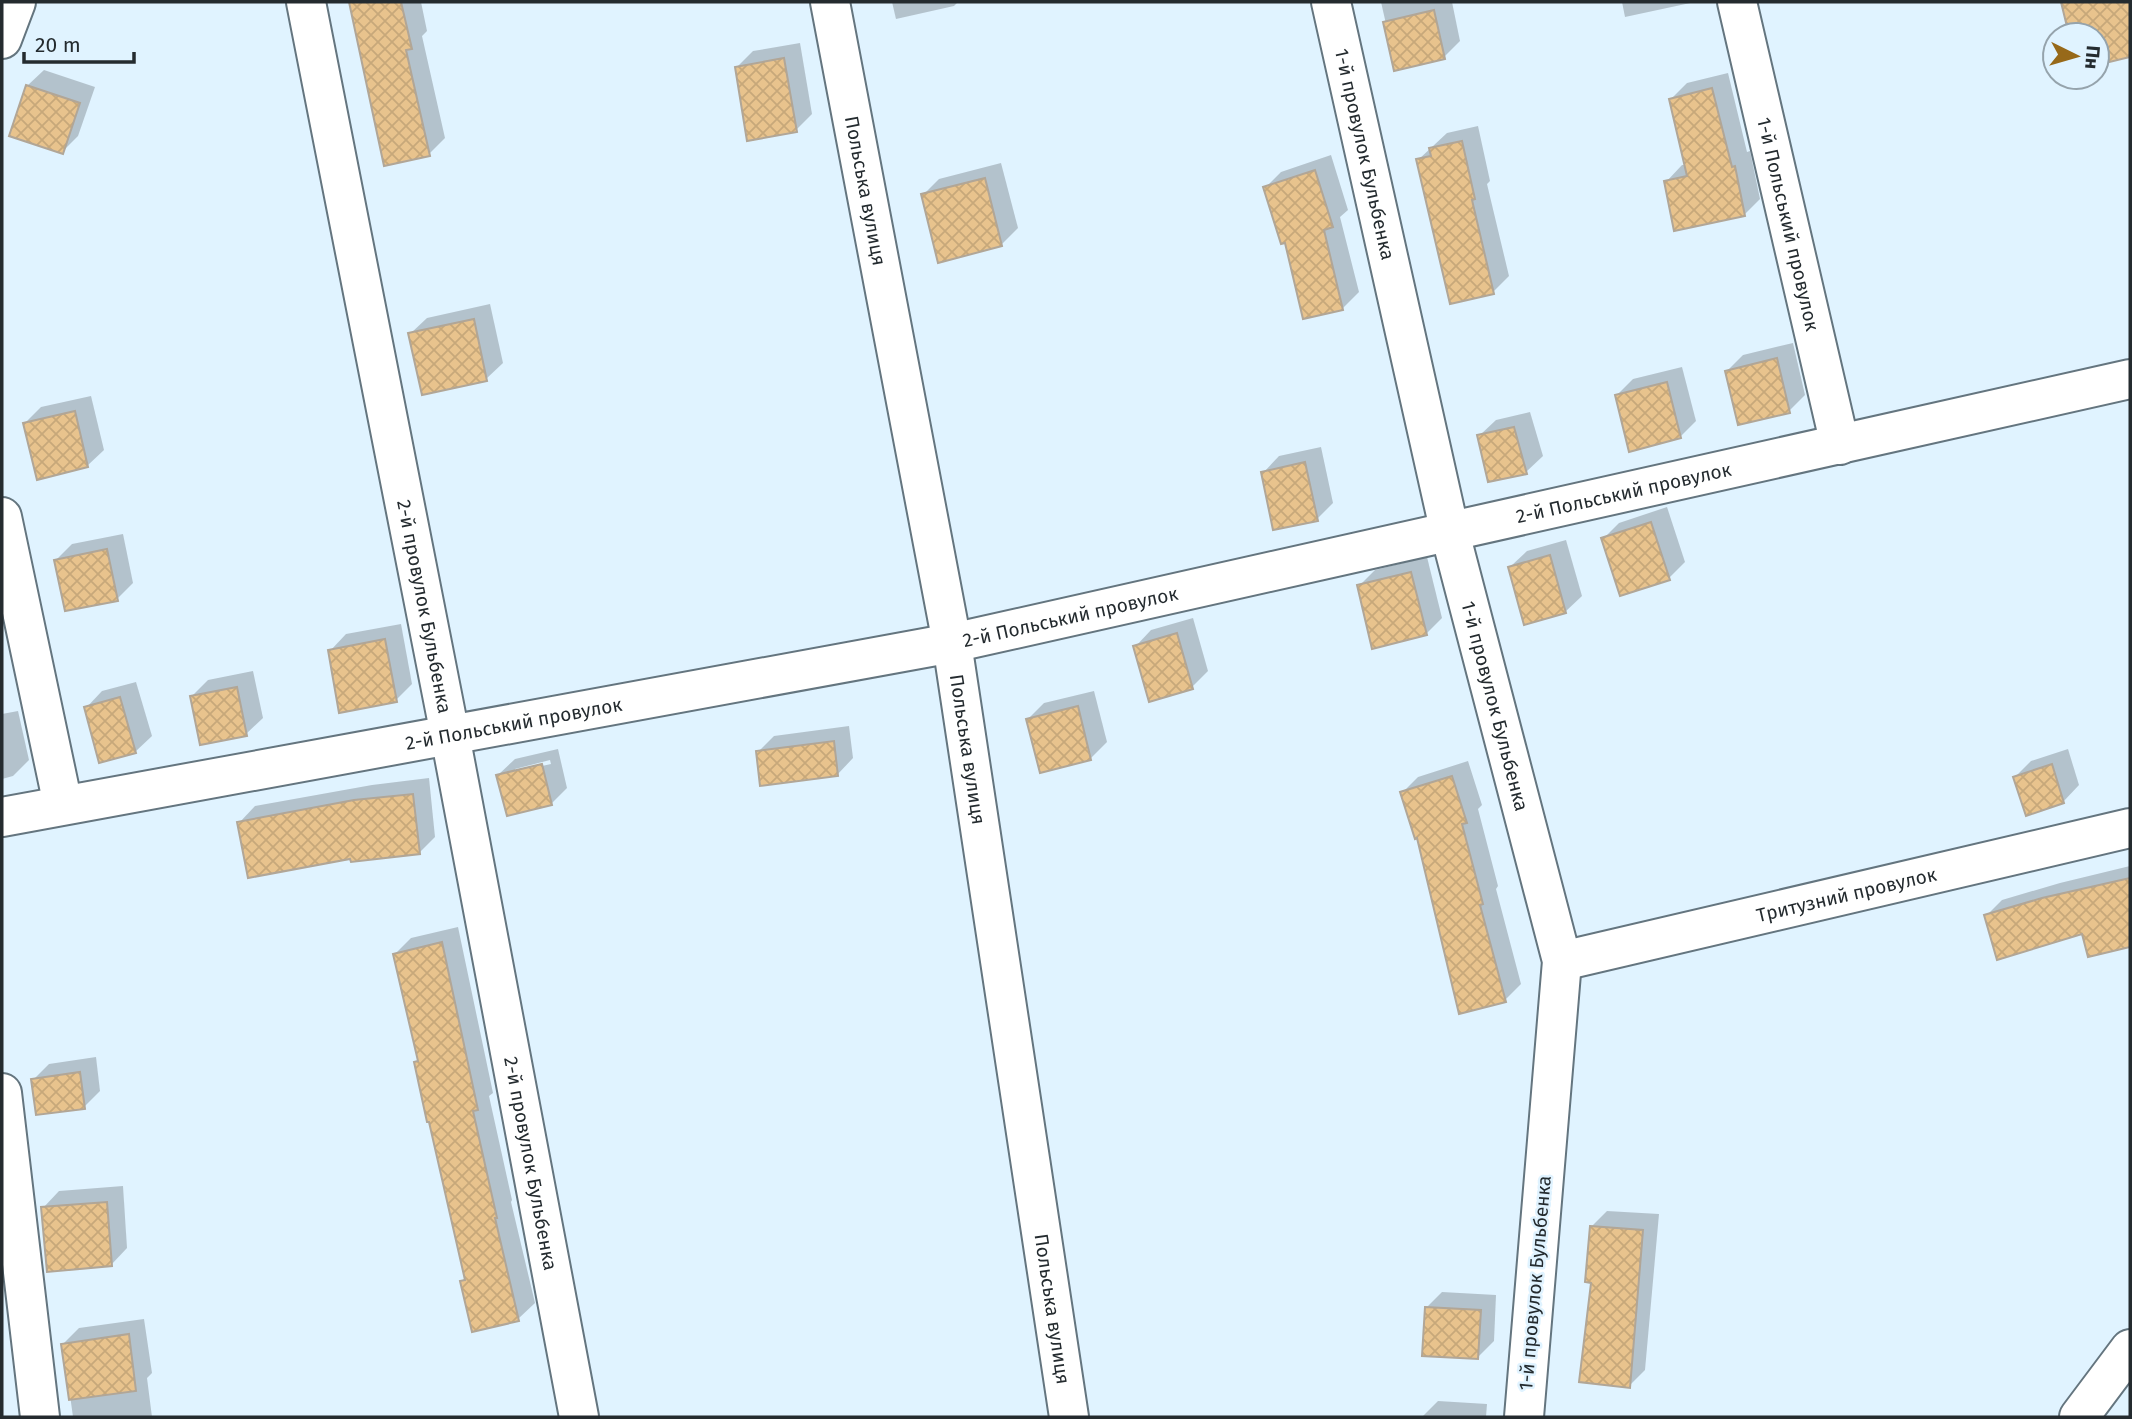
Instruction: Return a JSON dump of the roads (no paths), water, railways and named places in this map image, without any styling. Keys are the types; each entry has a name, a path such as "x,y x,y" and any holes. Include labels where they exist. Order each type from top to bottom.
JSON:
{"street":[{"path":"2,39 16,2"},
{"name":"2-й провулок Бульбенка","path":"306,2 450,734 579,1417"},
{"name":"Польська вулиця","path":"830,2 952,643 1069,1417"},
{"name":"1-й провулок Бульбенка","path":"1331,2 1451,533 1562,961 1524,1417"},
{"name":"1-й Польський провулок","path":"1737,2 1840,445"},
{"name":"2-й Польський провулок","path":"2,817 952,643 2130,379"},
{"path":"2,517 63,805"},
{"name":"Тритузний провулок","path":"1562,961 2130,828"},
{"path":"2,1093 40,1417"},
{"path":"2079,1417 2130,1349"}]}
